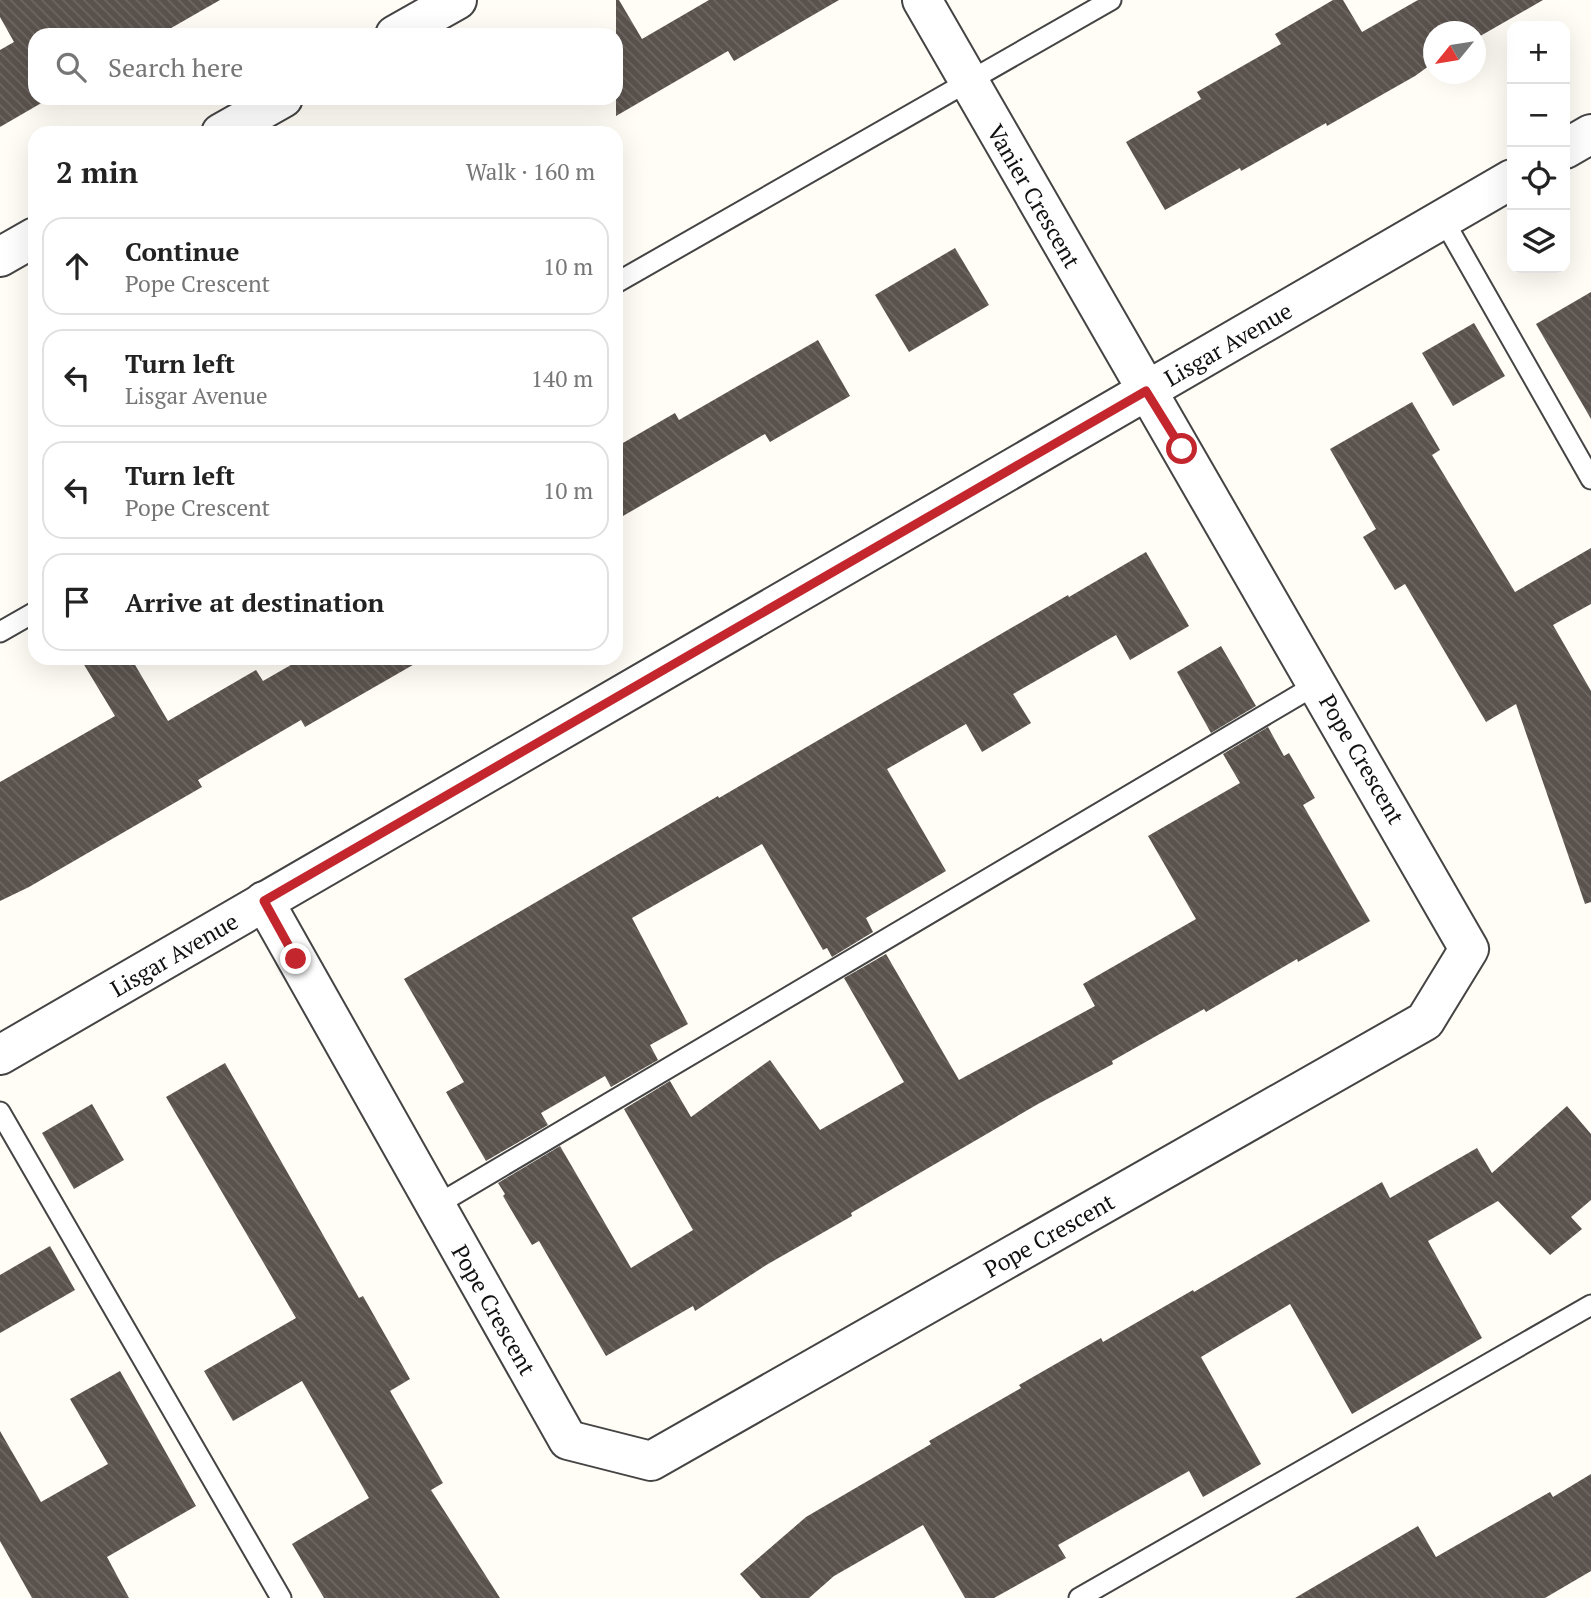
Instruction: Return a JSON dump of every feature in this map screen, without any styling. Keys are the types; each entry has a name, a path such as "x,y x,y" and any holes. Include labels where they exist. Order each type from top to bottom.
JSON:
{"street":[{"path":"407,28 457,0"},
{"name":"Vanier Crescent","path":"922,0 1146,391"},
{"path":"233,126 271,105"},
{"path":"1568,147 1591,134"},
{"name":"Lisgar Avenue","path":"0,1055 1507,182"},
{"path":"0,257 28,241"},
{"name":"Pope Crescent","path":"264,901 568,1440 651,1461 1425,1021 1469,949 1319,683 1146,391"}],"lane":[{"path":"623,279 1111,0"},
{"path":"1443,219 1591,479"},
{"path":"0,632 28,616"},
{"path":"435,1206 1319,683"},
{"path":"0,1112 281,1598"},
{"path":"1079,1598 1591,1305"}],"building":[{"path":"0,0 220,0 171,28 28,28 28,105 38,105 0,127 0,50 14,42 0,17"},
{"path":"616,0 619,0 642,39 709,0 839,0 734,61 728,51 616,116 616,105 623,105 623,28 616,28"},
{"path":"1333,0 1343,0 1362,32 1418,0 1543,0 1486,33 1486,21 1423,21 1423,70 1327,126 1326,123 1165,210 1126,142 1201,99 1197,92 1281,44 1275,34"},
{"path":"955,248 989,305 909,352 875,295"},
{"path":"1591,292 1591,419 1536,324"},
{"path":"1474,323 1505,376 1453,406 1422,353"},
{"path":"818,340 850,396 770,442 765,434 623,516 623,443 675,413 679,420"},
{"path":"1412,402 1440,450 1432,455 1515,592 1591,548 1591,604 1553,625 1591,691 1591,902 1585,904 1516,704 1486,722 1405,584 1395,590 1363,537 1376,529 1330,449"},
{"path":"1146,552 1189,626 1130,660 1116,635 1013,694 1031,723 982,752 966,724 887,769 946,871 866,918 873,932 832,957 827,948 823,950 762,844 632,918 688,1024 650,1045 658,1060 611,1087 605,1076 541,1113 548,1125 486,1161 446,1092 464,1082 404,979"},
{"path":"1221,646 1256,706 1211,733 1177,672"},
{"path":"84,665 135,665 168,721 256,670 263,681 291,665 413,665 305,727 301,720 198,780 202,787 0,901 0,782 115,716"},
{"path":"1268,727 1284,756 1289,753 1315,798 1303,805 1370,921 1112,1061 1113,1064 1038,1104 851,1213 852,1216 768,1264 695,1311 693,1306 606,1356 539,1241 532,1245 498,1183 560,1146 631,1268 693,1230 624,1109 670,1081 691,1117 770,1060 820,1130 904,1082 844,978 886,954 959,1080 1095,1006 1083,984 1196,919 1148,836 1240,783 1223,754"},
{"path":"225,1063 359,1298 363,1296 410,1379 390,1391 443,1483 431,1490 500,1598 324,1598 292,1544 369,1498 302,1381 233,1421 204,1371 296,1318 166,1097"},
{"path":"92,1104 124,1160 74,1189 42,1133"},
{"path":"1567,1106 1591,1134 1591,1200 1571,1217 1582,1229 1550,1255 1498,1201 1428,1241 1482,1338 1352,1414 1290,1304 1201,1357 1261,1464 1203,1497 1189,1471 1058,1545 1066,1558 994,1598 965,1598 923,1525 834,1576 809,1598 761,1598 740,1574 806,1517 931,1444 929,1441 1101,1338 1103,1342 1193,1290 1194,1292 1382,1182 1390,1198 1477,1148 1492,1173"},
{"path":"50,1246 75,1290 0,1333 0,1275"},
{"path":"120,1371 196,1506 107,1557 129,1598 32,1598 0,1541 0,1431 41,1502 108,1464 70,1399"},
{"path":"1591,1474 1591,1571 1545,1598 1295,1598 1418,1526 1436,1557 1550,1492 1553,1497"}],"route":[{"path":"296,959 264,901 1146,391 1182,449"}]}
